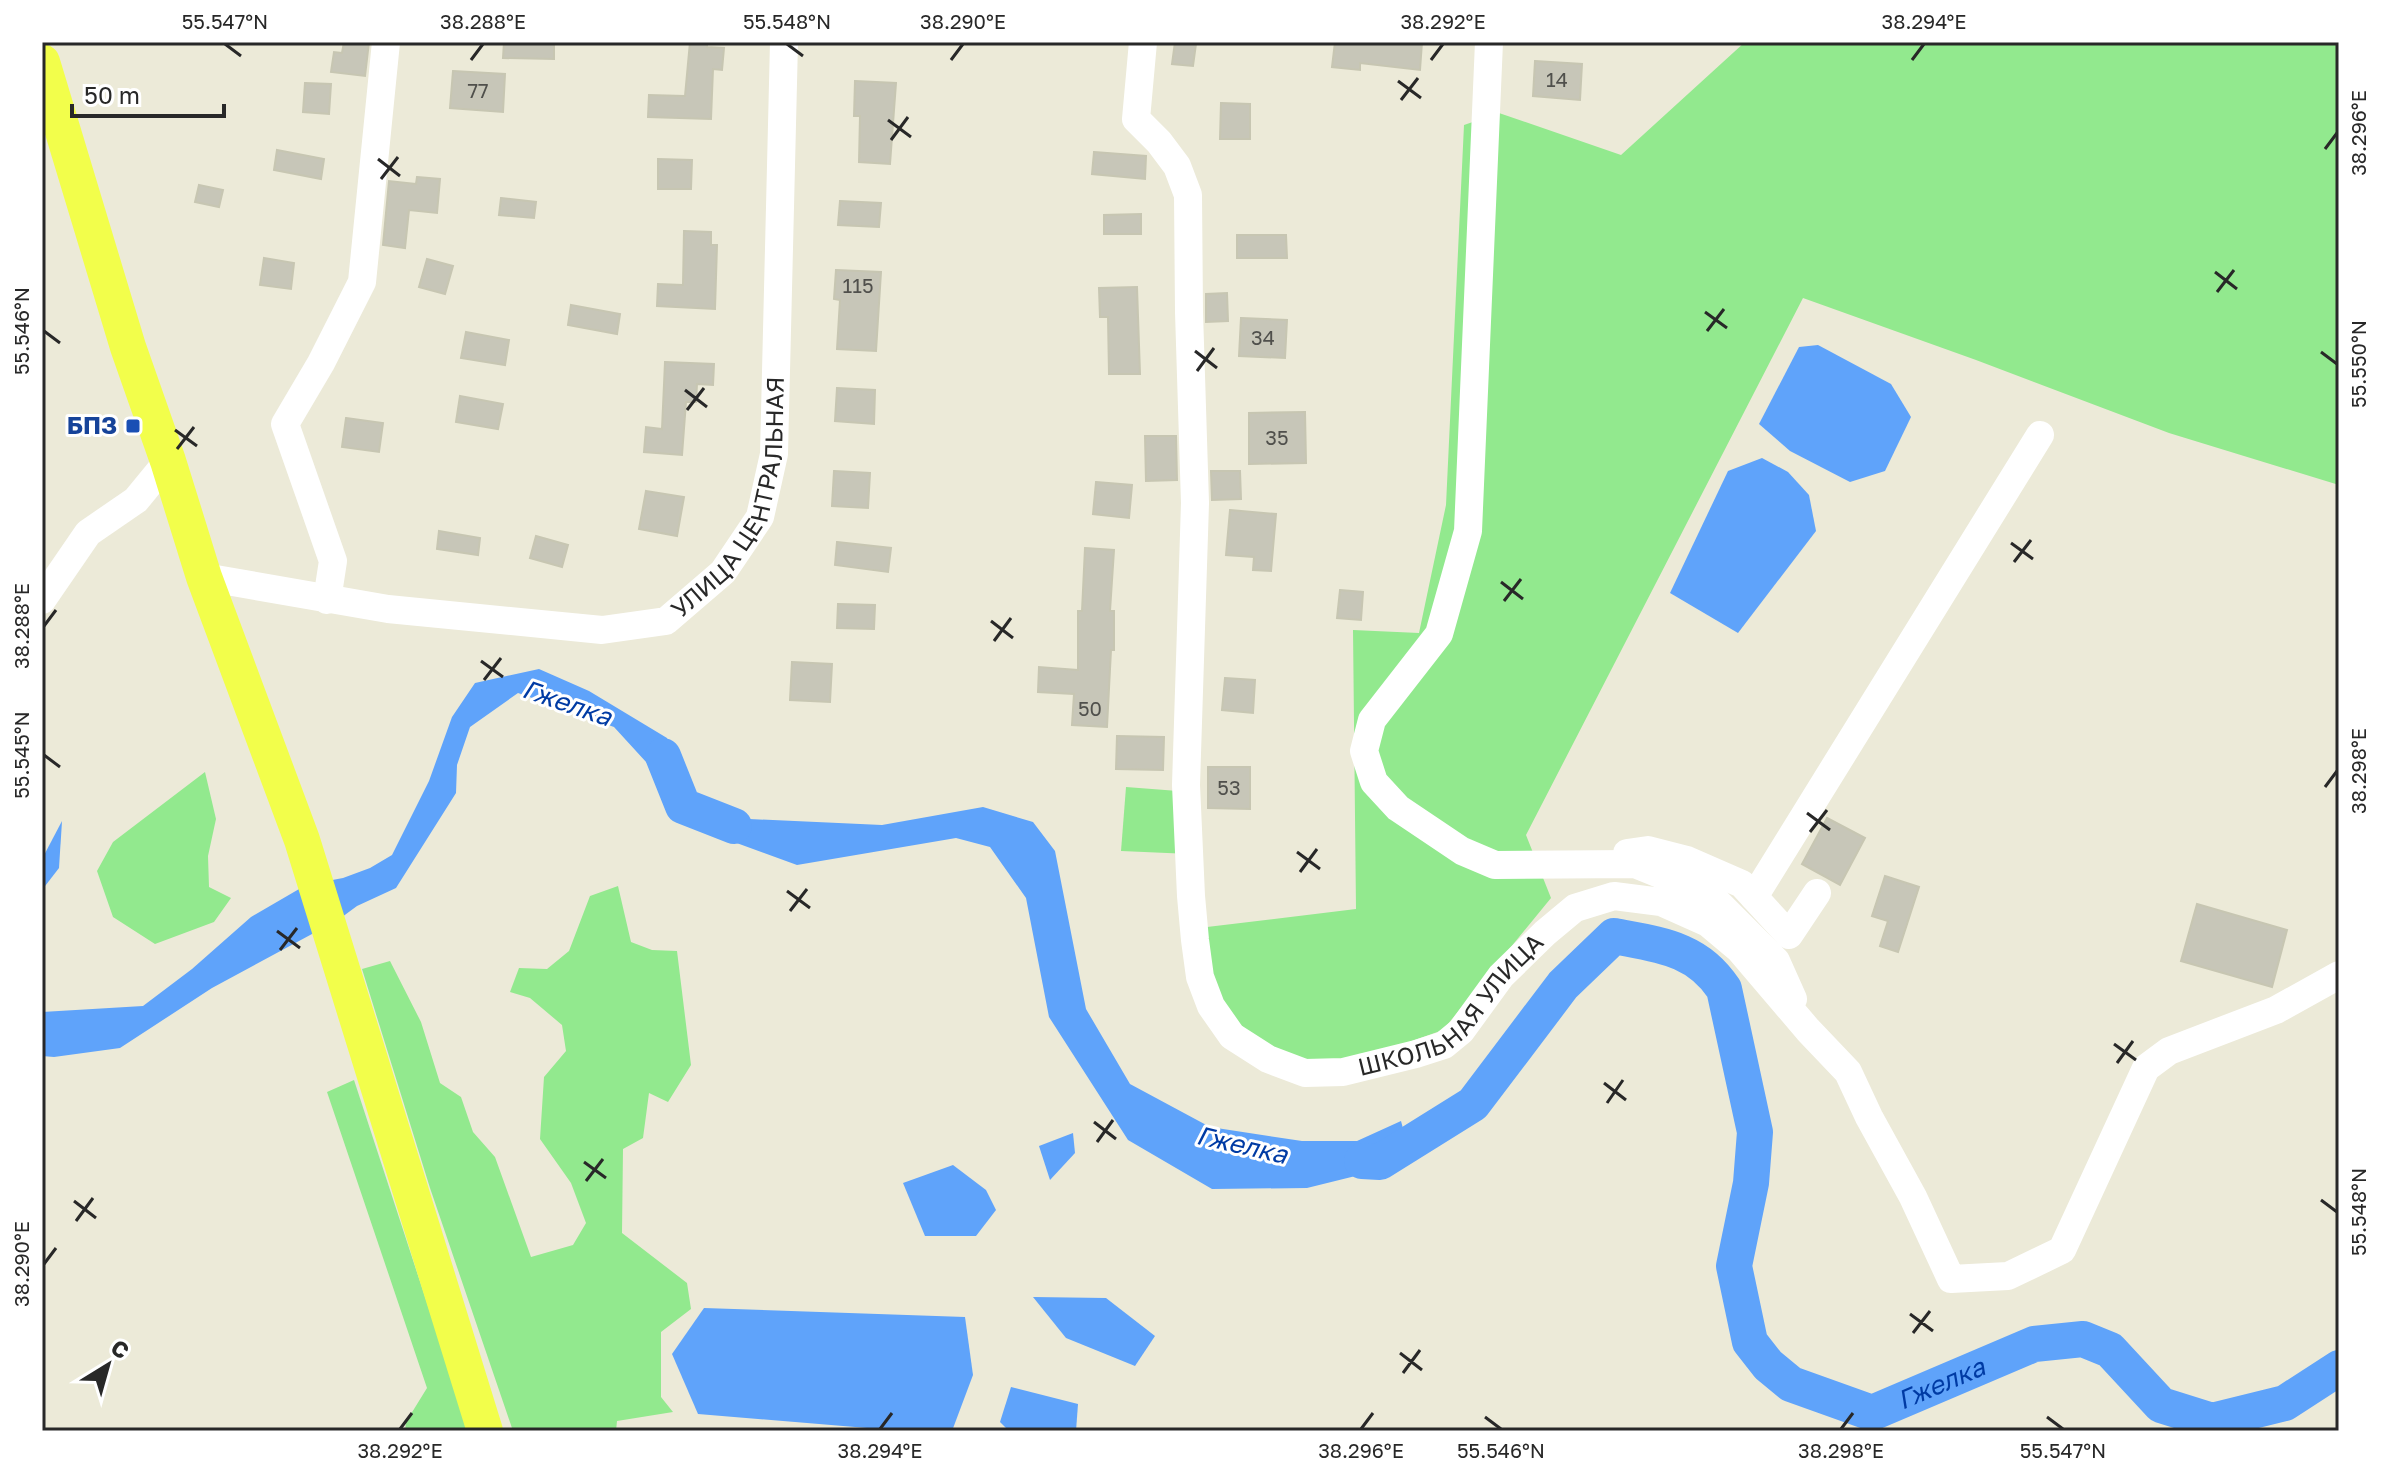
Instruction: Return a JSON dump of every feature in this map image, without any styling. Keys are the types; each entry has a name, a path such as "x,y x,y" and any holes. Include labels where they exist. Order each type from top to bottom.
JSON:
{"main road":[{"path":"42,62 51,126 168,461 204,577 302,840 485,1431"}],"street":[{"path":"327,600 333,561 285,424 321,363 362,282 386,42"},
{"name":"УЛИЦА ЦЕНТРАЛЬНАЯ","path":"204,577 388,609 602,630 666,621 723,572 760,517 774,454 784,42"},
{"name":"ШКОЛЬНАЯ УЛИЦА","path":"1143,42 1136,119 1177,166 1188,195 1195,503 1186,785 1191,896 1200,977 1211,1006 1232,1036 1268,1059 1305,1073 1343,1072 1416,1054 1444,1045 1461,1031 1501,976 1575,908 1614,896 1661,902 1708,923 1739,949 1848,1072 1913,1197 1951,1279 2008,1276 2062,1250 2146,1068 2169,1051 2276,1010 2339,975"},
{"path":"1489,42 1468,531 1439,634 1372,720 1364,751 1374,782 1398,808 1462,851 1495,865 1635,864 1709,894 1776,961 1808,1030"},
{"path":"1754,897 2040,435"},
{"path":"42,600 88,533 136,500 168,461"},
{"path":"1555,864 1648,850 1687,860 1742,884 1789,935 1817,893"}],"green space":[{"path":"1745,42 2339,42 2339,485 2169,433 1803,298 1526,835 1551,898 1443,1030 1344,1065 1280,1063 1215,1000 1207,927 1356,909 1353,630 1419,633 1446,505 1464,125 1499,113 1621,155"},
{"path":"205,772 216,819 208,856 209,887 231,898 214,922 155,944 113,917 97,871 113,842"},
{"path":"1126,787 1191,792 1190,854 1121,851"},
{"path":"618,886 631,942 652,950 677,951 691,1065 668,1102 649,1093 643,1138 623,1149 622,1233 687,1283 691,1309 661,1332 661,1397 673,1412 617,1421 616,1431 513,1431 430,1188 362,969 390,961 421,1022 440,1083 461,1097 473,1132 495,1157 531,1257 573,1245 586,1223 571,1183 540,1139 544,1077 566,1051 562,1025 530,998 510,992 519,968 547,969 569,951 590,896"},
{"path":"354,1080 469,1431 405,1431 406,1422 427,1388 327,1092"}],"water":[{"path":"1818,345 1891,384 1911,417 1885,471 1850,482 1790,451 1759,424 1799,347"},
{"path":"1762,458 1788,472 1809,495 1816,531 1738,633 1670,593 1728,471"},
{"path":"539,669 589,691 667,738 679,792 749,819 882,825 983,807 1033,822 1055,851 1086,1009 1130,1084 1210,1127 1302,1141 1357,1141 1401,1121 1412,1162 1307,1188 1212,1189 1128,1140 1049,1017 1026,898 990,847 956,838 797,865 712,834 614,727 518,693 470,727 457,765 456,793 396,888 357,906 338,920 212,988 120,1048 42,1056 42,1012 143,1006 192,969 251,917 306,885 343,878 370,868 392,855 429,781 452,717 475,683"},
{"path":"62,821 59,868 42,890 42,859"},
{"path":"1073,1133 1075,1153 1050,1180 1039,1146"},
{"path":"953,1165 986,1190 996,1210 976,1236 925,1236 903,1183"},
{"path":"1033,1297 1106,1298 1155,1336 1135,1366 1066,1338"},
{"path":"704,1308 965,1317 973,1375 952,1431 903,1431 698,1414 672,1354"},
{"path":"1011,1387 1078,1404 1076,1431 1009,1431 1000,1422"}],"building":[{"path":"344,42 369,42 365,76 331,72 334,52 342,53"},
{"path":"504,42 554,42 554,59 503,58"},
{"path":"690,42 707,42 707,47 724,48 722,70 713,69 711,119 648,117 649,95 685,96"},
{"path":"1175,42 1196,44 1193,66 1172,64"},
{"path":"1335,42 1422,42 1420,70 1360,63 1360,70 1332,67"},
{"path":"1535,61 1582,64 1580,100 1533,96"},
{"path":"453,71 505,74 503,112 450,108"},
{"path":"855,81 896,83 890,164 859,162 860,116 854,116"},
{"path":"305,83 331,84 329,114 303,112"},
{"path":"1221,103 1250,104 1250,139 1220,139"},
{"path":"277,150 324,159 321,179 274,170"},
{"path":"1094,152 1146,156 1145,179 1092,174"},
{"path":"658,159 692,160 691,189 658,189"},
{"path":"417,177 440,179 437,213 409,210 405,248 383,245 389,181 416,184"},
{"path":"199,185 223,190 219,207 195,202"},
{"path":"501,198 536,202 534,218 499,215"},
{"path":"840,201 881,203 879,227 838,225"},
{"path":"1141,214 1141,234 1104,234 1104,215"},
{"path":"684,231 711,232 711,245 717,245 715,309 657,306 658,284 683,285"},
{"path":"1237,235 1286,235 1287,258 1237,258"},
{"path":"264,258 294,263 291,289 260,285"},
{"path":"427,259 453,266 445,294 419,287"},
{"path":"836,270 881,272 876,351 837,349 840,300 834,299"},
{"path":"1137,287 1140,374 1109,374 1108,317 1100,317 1099,288"},
{"path":"1227,293 1228,321 1206,322 1206,294"},
{"path":"571,305 620,314 617,334 568,325"},
{"path":"1241,318 1287,320 1285,358 1239,356"},
{"path":"466,332 509,340 505,365 461,358"},
{"path":"665,362 714,364 713,385 697,384 696,402 686,402 682,455 644,452 646,427 662,429"},
{"path":"837,388 875,390 874,424 835,421"},
{"path":"460,396 503,404 498,429 456,422"},
{"path":"1305,412 1306,463 1249,464 1249,413"},
{"path":"346,418 383,423 379,452 342,447"},
{"path":"1145,436 1176,436 1177,480 1146,481"},
{"path":"834,471 870,473 868,508 832,506"},
{"path":"1211,471 1240,471 1241,499 1212,500"},
{"path":"1096,482 1132,485 1129,518 1093,514"},
{"path":"646,491 684,497 677,536 639,529"},
{"path":"1230,510 1276,514 1271,571 1253,570 1254,557 1226,555"},
{"path":"439,531 480,538 478,555 437,549"},
{"path":"536,536 568,545 562,567 530,558"},
{"path":"837,542 891,548 888,572 835,565"},
{"path":"1085,548 1114,550 1110,611 1114,611 1114,650 1111,650 1107,727 1072,725 1074,694 1038,692 1039,667 1078,670 1078,611 1082,611"},
{"path":"1340,590 1363,592 1361,620 1337,618"},
{"path":"838,604 875,605 874,629 837,628"},
{"path":"792,662 832,664 830,702 790,700"},
{"path":"1225,678 1255,680 1253,713 1222,710"},
{"path":"1117,736 1164,737 1163,770 1116,769"},
{"path":"1208,767 1250,767 1250,809 1208,808"},
{"path":"1827,818 1865,838 1840,885 1802,864"},
{"path":"1885,876 1919,887 1898,952 1880,946 1888,921 1872,916"},
{"path":"2197,904 2287,930 2272,987 2181,961"}],"waterway":[{"name":"Гжелка","path":"663,756 683,806 734,826"},
{"name":"Гжелка","path":"1362,1161 1380,1162 1473,1104 1563,985 1614,936 1647,942 1689,957 1713,975 1724,989 1755,1132 1751,1183 1734,1266 1750,1342 1768,1365 1791,1384 1872,1413 2034,1344 2083,1339 2110,1350 2161,1405 2212,1421 2285,1403 2339,1368"}],"place":[{"name":"БПЗ","path":"133,426"}]}
